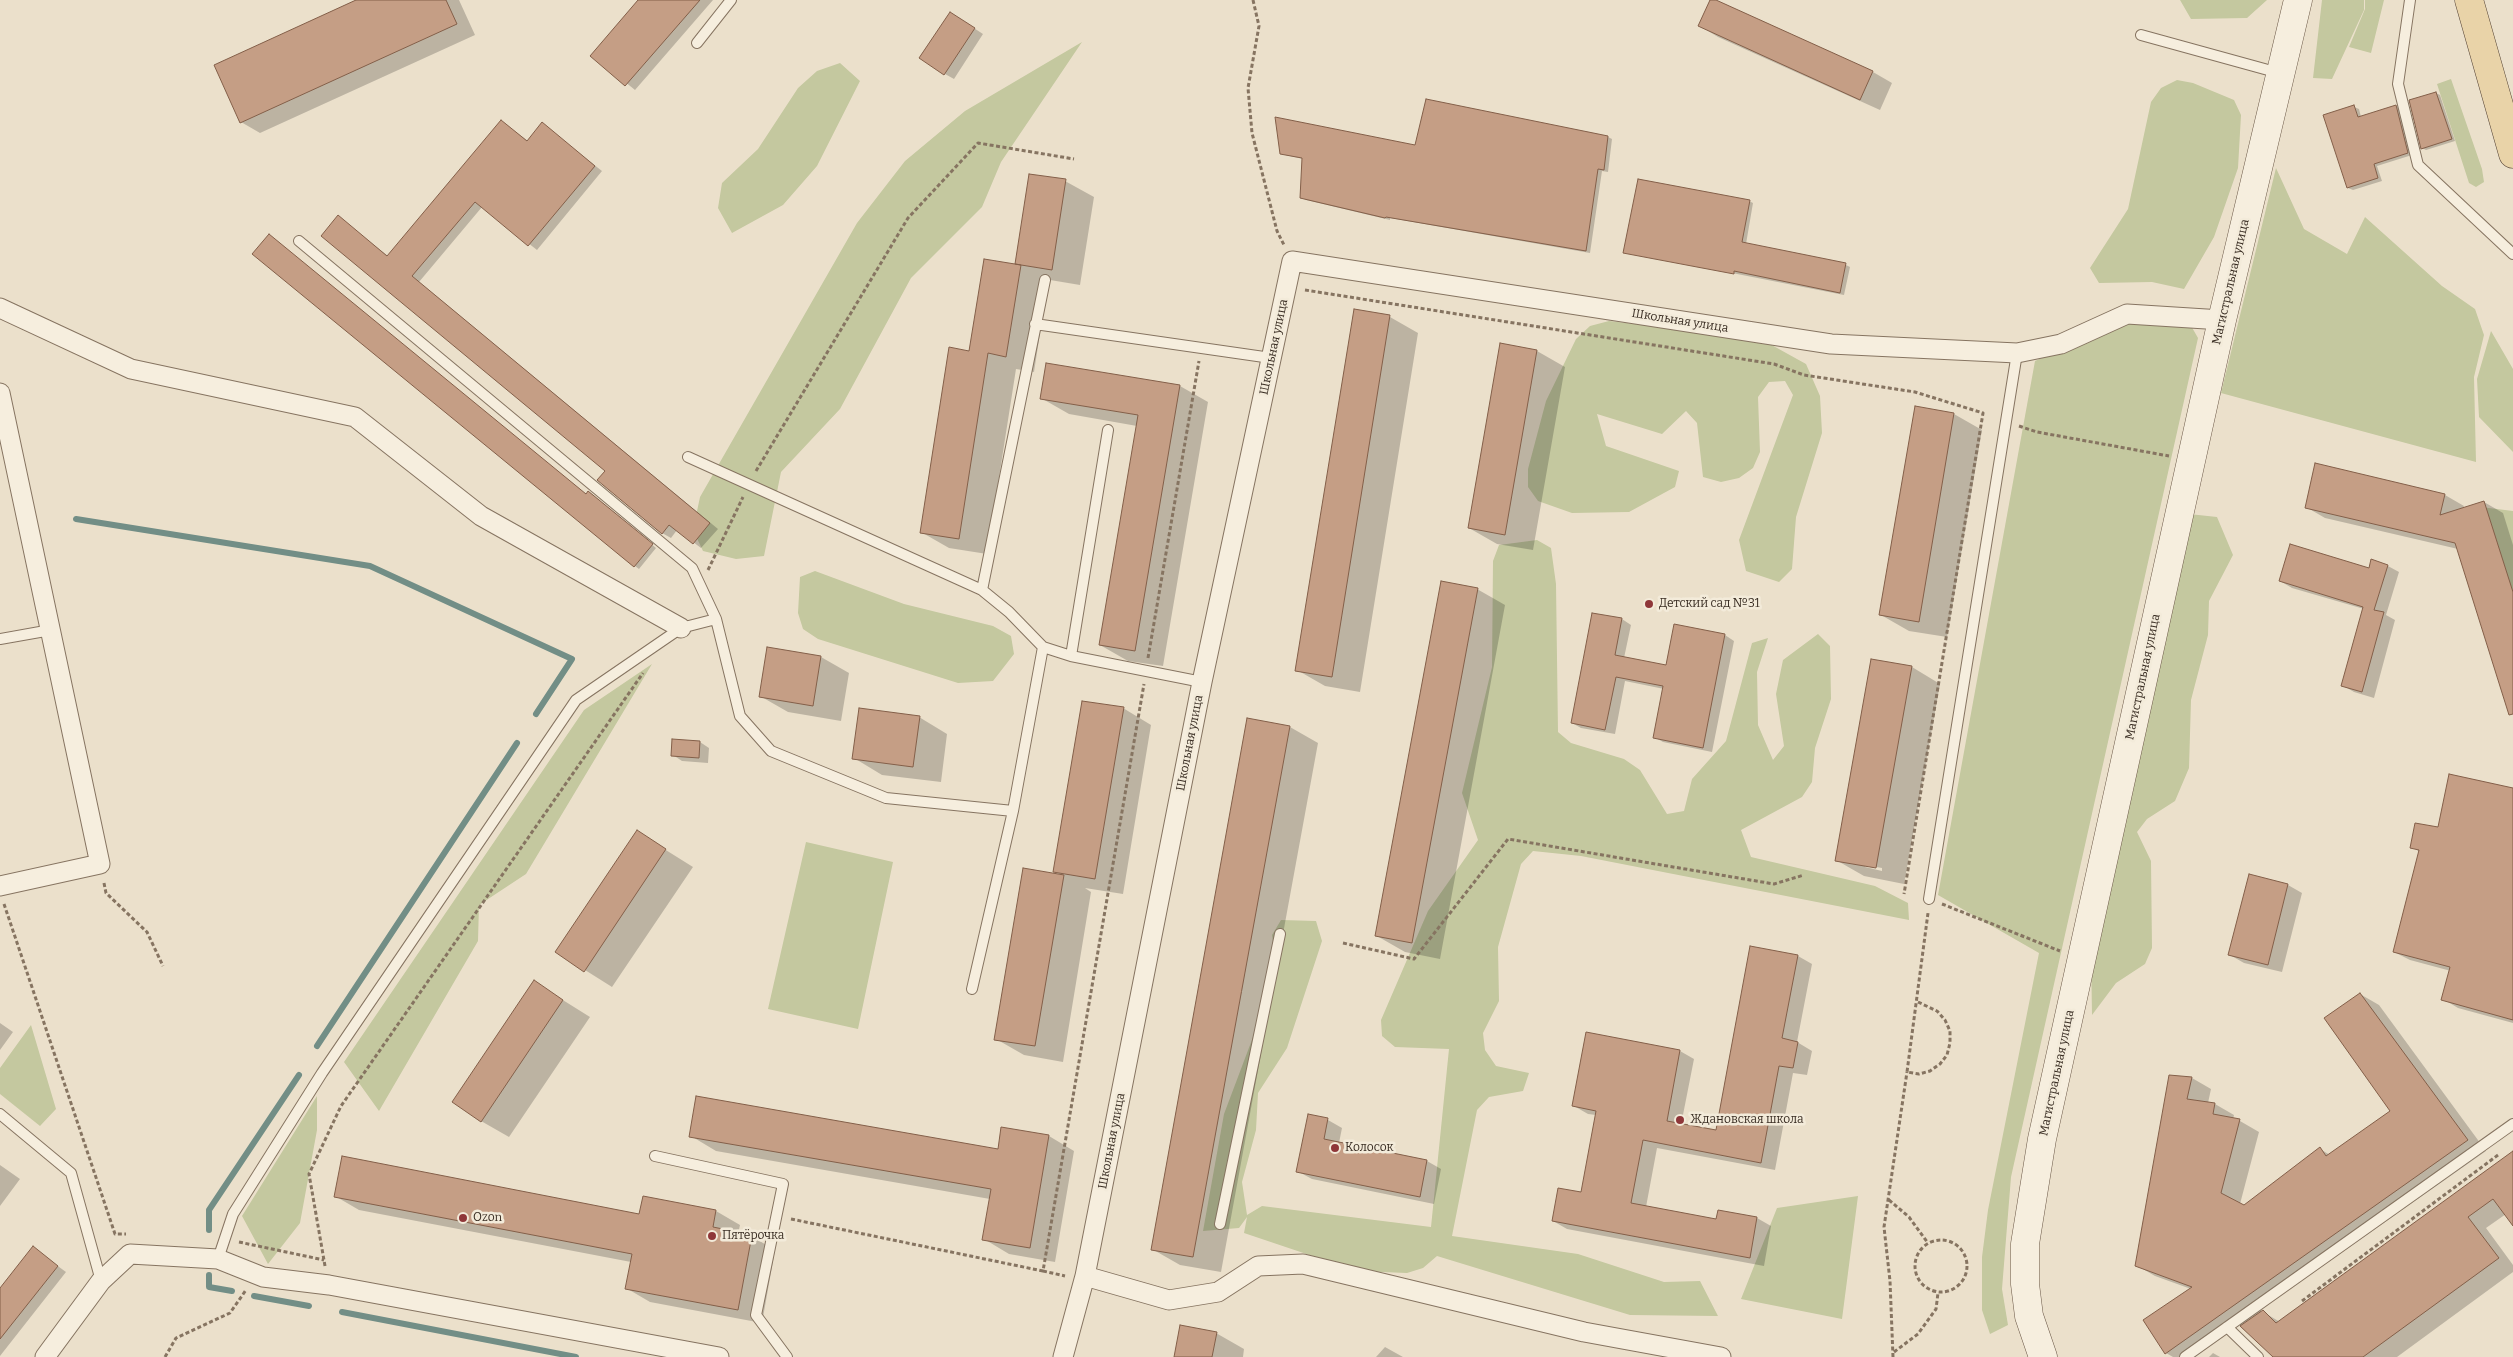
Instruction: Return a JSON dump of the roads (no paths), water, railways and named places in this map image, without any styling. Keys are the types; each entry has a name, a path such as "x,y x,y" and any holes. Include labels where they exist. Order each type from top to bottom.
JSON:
{"main road":[{"path":"2468,0 2513,154"}],"street":[{"name":"Магистральная улица","path":"2043,1357 2030,1316 2025,1284 2025,1244 2042,1139 2222,320 2298,0"},
{"name":"Школьная улица","path":"1063,1357 1085,1276 1202,682 1292,261 1831,344 2017,353 2062,344 2127,314 2222,320"},
{"path":"0,308 131,369 355,417 481,516 681,628"},
{"path":"0,393 100,864 1,892"},
{"path":"44,1357 101,1281 130,1254 218,1259 263,1277 329,1285 719,1357"},
{"path":"1085,1276 1169,1300 1218,1292 1258,1266 1303,1264 1584,1332 1721,1357"}],"lane":[{"path":"697,43 731,0"},
{"path":"2410,0 2398,84 2418,165 2513,254"},
{"path":"2141,35 2280,74"},
{"path":"299,241 692,568 716,619 740,716 771,751 886,798 1013,811"},
{"path":"982,590 1034,324 1045,280"},
{"path":"1034,324 1272,358"},
{"path":"1929,899 2017,353"},
{"path":"1071,656 1108,430"},
{"path":"688,457 982,590 1009,612 1043,647 1071,656 1202,682"},
{"path":"218,1259 234,1214 322,1074 576,700 681,628 716,619"},
{"path":"0,640 51,630"},
{"path":"972,989 1013,811 1043,647"},
{"path":"1220,1224 1280,934"},
{"path":"0,1114 71,1174 101,1281"},
{"path":"2185,1357 2513,1124"},
{"path":"655,1156 783,1184 756,1315 787,1357"},
{"path":"2227,1327 2258,1357"}],"waterway":[{"path":"76,519 370,566 572,659 536,714"},
{"path":"317,1046 517,743"},
{"path":"209,1230 209,1210 299,1075"},
{"path":"209,1275 209,1287 232,1291"},
{"path":"254,1296 309,1306"},
{"path":"342,1312 576,1357"}],"place":[{"name":"Детский сад №31","path":"1649,604"},
{"name":"Ждановская школа","path":"1680,1120"},
{"name":"Колосок","path":"1335,1148"},
{"name":"Ozon","path":"463,1218"},
{"name":"Пятёрочка","path":"712,1236"}]}
